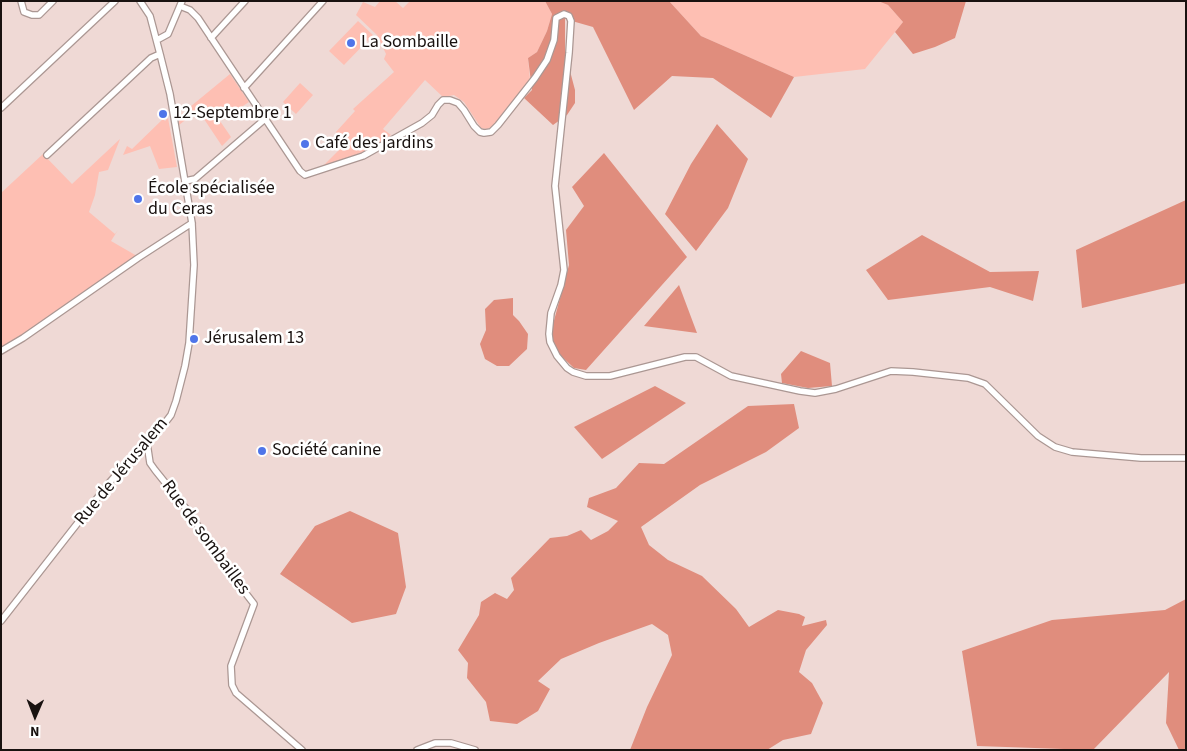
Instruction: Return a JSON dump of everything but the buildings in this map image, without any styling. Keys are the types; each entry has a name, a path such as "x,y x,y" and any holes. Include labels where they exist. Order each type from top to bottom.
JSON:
{"street":[{"path":"21,1 24,12 32,16 39,15 53,1"},
{"path":"1,108 115,1"},
{"name":"Rue de Jérusalem","path":"1,621 109,483 171,415 185,366 189,343 194,265 192,224 170,94 150,16 140,1"},
{"path":"211,38 245,1"},
{"path":"244,88 323,1"},
{"path":"157,40 168,34 181,3 194,14 300,171 305,175 363,156 422,124 444,100 458,103 480,132 490,132 498,125 542,69 551,51 556,18 560,14 567,14 571,21 569,53 555,186 564,270 551,313 549,327 550,342 553,349 567,368 586,376 603,377 637,371 686,357 696,357 731,376 815,393 836,389 891,371 968,378 985,384 1038,436 1055,446 1072,452 1141,458 1186,458"},
{"path":"47,155 150,58 160,54"},
{"path":"185,182 195,179 265,119"},
{"path":"1,351 192,224"},
{"name":"Rue de sombailles","path":"147,443 150,464 188,511 227,570 254,604 231,666 232,685 236,693 302,750"},
{"path":"417,750 435,743 451,743 475,750"}],"shaded area":[{"path":"380,1 395,1 403,8 410,1 545,1 552,14 547,31 537,52 528,58 530,80 493,126 487,129 481,128 464,102 454,95 443,97 425,80 383,129 391,135 360,155 321,168 340,149 334,143 340,136 336,132 355,111 353,109 394,72 384,59 386,54 377,35 356,15 363,2 375,7"},
{"path":"545,1 669,1 701,36 794,77 771,118 713,78 672,76 634,110 593,27 565,19 565,52 575,90 575,103 567,115 553,125 524,98 532,90 528,58 537,52 547,31 552,14"},
{"path":"669,1 878,1 888,5 903,22 865,69 794,77 701,36"},
{"path":"878,1 966,1 955,38 913,54 895,32 903,22 888,5"},
{"name":"La Sombaille","path":"358,21 373,35 344,65 329,51"},
{"path":"230,74 249,102 220,121 231,137 222,146 198,110 179,125 179,116"},
{"path":"300,83 313,95 296,114 283,102"},
{"path":"168,118 177,167 159,169 150,146 123,155 127,146 132,149 163,119 165,121"},
{"path":"717,124 748,159 728,208 696,251 665,214 691,164"},
{"path":"120,139 108,170 99,172 95,195 89,212 115,234 118,230 111,241 137,256 1,349 1,193 43,154 72,184"},
{"path":"604,153 687,257 586,370 574,368 558,353 553,342 552,328 569,265 566,230 584,206 572,187"},
{"path":"1186,200 1186,283 1082,308 1076,250"},
{"path":"922,235 990,272 1039,271 1033,301 990,287 888,300 866,270"},
{"path":"679,285 697,333 644,326"},
{"path":"513,298 513,315 528,334 527,349 509,366 497,366 485,359 480,344 486,330 485,309 494,300"},
{"path":"801,351 830,363 832,386 808,388 782,383 781,374"},
{"path":"655,386 686,403 602,459 574,427"},
{"path":"794,404 799,428 766,452 700,485 641,527 649,545 668,560 702,576 736,609 749,627 778,610 805,617 802,626 826,620 827,625 806,650 799,672 812,683 823,703 811,734 783,740 767,750 630,750 647,707 672,655 668,635 652,624 561,659 538,681 550,689 538,711 517,724 490,721 486,702 467,678 468,663 458,650 479,615 481,602 495,593 507,599 514,590 511,578 550,538 567,536 581,530 591,540 608,531 618,521 587,507 589,498 616,488 639,463 664,464 748,406"},
{"path":"350,511 398,533 406,587 396,614 352,623 280,574 315,526"},
{"path":"1186,599 1186,750 1179,750 1166,723 1169,672 1093,750 977,746 962,651 1052,620 1165,610"}],"place":[{"name":"La Sombaille","path":"351,43"},
{"name":"12-Septembre 1","path":"163,114"},
{"name":"Café des jardins","path":"305,144"},
{"name":"École spécialisée du Ceras","path":"138,199"},
{"name":"Jérusalem 13","path":"194,339"},
{"name":"Société canine","path":"262,451"}]}
